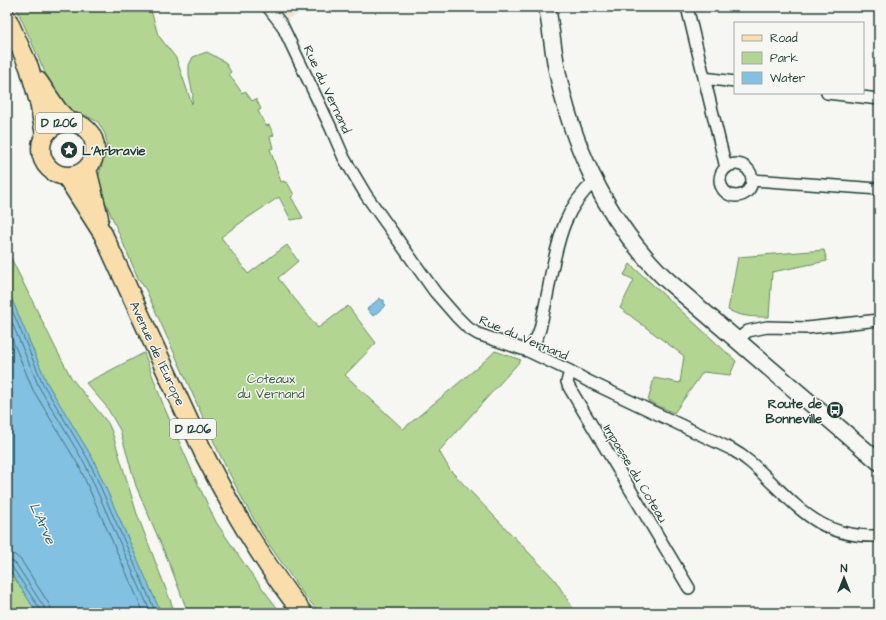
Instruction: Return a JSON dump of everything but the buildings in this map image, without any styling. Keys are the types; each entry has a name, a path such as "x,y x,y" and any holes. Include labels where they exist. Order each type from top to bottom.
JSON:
{"main road":[{"path":"547,7 557,70 568,116 579,148 608,205 628,235 655,268 675,287 879,462"},
{"name":"D 1206","path":"7,18 29,67 39,102 45,135"},
{"name":"D 1206","path":"29,67 57,109 69,122"},
{"name":"D 1206","path":"66,176 54,172 48,167 42,156 41,147 45,135 51,128 60,123 74,122 88,130 94,139 95,155 87,169"},
{"path":"66,176 77,175 87,169"},
{"name":"Avenue de l'Europe","path":"87,169 103,234"},
{"name":"Avenue de l'Europe","path":"66,176 103,234 201,449 222,490 260,554 303,613"}],"street":[{"name":"Rue du Vernand","path":"268,7 280,21 344,158 366,195 435,292 468,328 484,336 528,351 737,452 759,470 793,503 819,523 834,530 852,534 879,536"},
{"path":"687,7 726,168"},
{"path":"704,78 734,82"},
{"path":"836,94 879,99"},
{"path":"734,164 744,166 750,172 752,180 751,187 744,194 735,196 724,190 720,182 721,176 726,168 734,164"},
{"path":"752,180 879,189"},
{"path":"528,351 540,329 562,229 578,200 595,181"},
{"path":"737,340 748,331 768,327 807,328 879,320"},
{"name":"Impasse du Coteau","path":"570,371 567,382 569,387 689,588"}],"shaded area":[{"path":"271,7 316,7 282,21"}],"green space":[{"name":"Coteaux du Vernand","path":"16,7 150,7 158,35 176,58 192,104 193,95 189,76 189,65 193,57 207,52 225,62 231,72 229,74 242,93 245,91 252,101 256,99 261,109 258,111 266,126 269,125 274,135 270,137 273,148 270,149 281,182 287,182 294,195 291,197 303,218 291,220 279,197 221,237 248,274 287,245 298,261 278,278 318,328 348,306 376,343 345,375 403,429 478,367 495,351 521,360 439,451 450,470 555,580 576,613 320,613 303,594 266,540 245,504 219,453 146,290 138,278 102,194 98,178 107,144 105,134 98,122 85,115 68,111 59,104"},
{"path":"7,250 72,379 108,423 137,514 175,613 161,613 93,459 47,383 7,288"},
{"path":"824,250 827,261 772,272 769,317 748,316 728,310 738,257"},
{"path":"630,264 736,361 730,375 703,372 674,413 648,401 654,378 680,383 684,356 620,308 634,280 624,275"},
{"path":"144,353 164,407 216,522 247,568 281,613 188,613 170,565 136,486 120,430 106,406 86,383"},
{"path":"7,566 37,613 15,613 7,602"}],"water":[{"name":"L'Arve","path":"7,288 47,383 93,459 161,613 37,613 7,566"},
{"path":"380,298 381,300 384,300 384,304 386,305 373,316 367,309"}],"place":[{"name":"L’Arbravie","path":"69,150"},
{"name":"Route de Bonneville","path":"835,410"}]}
